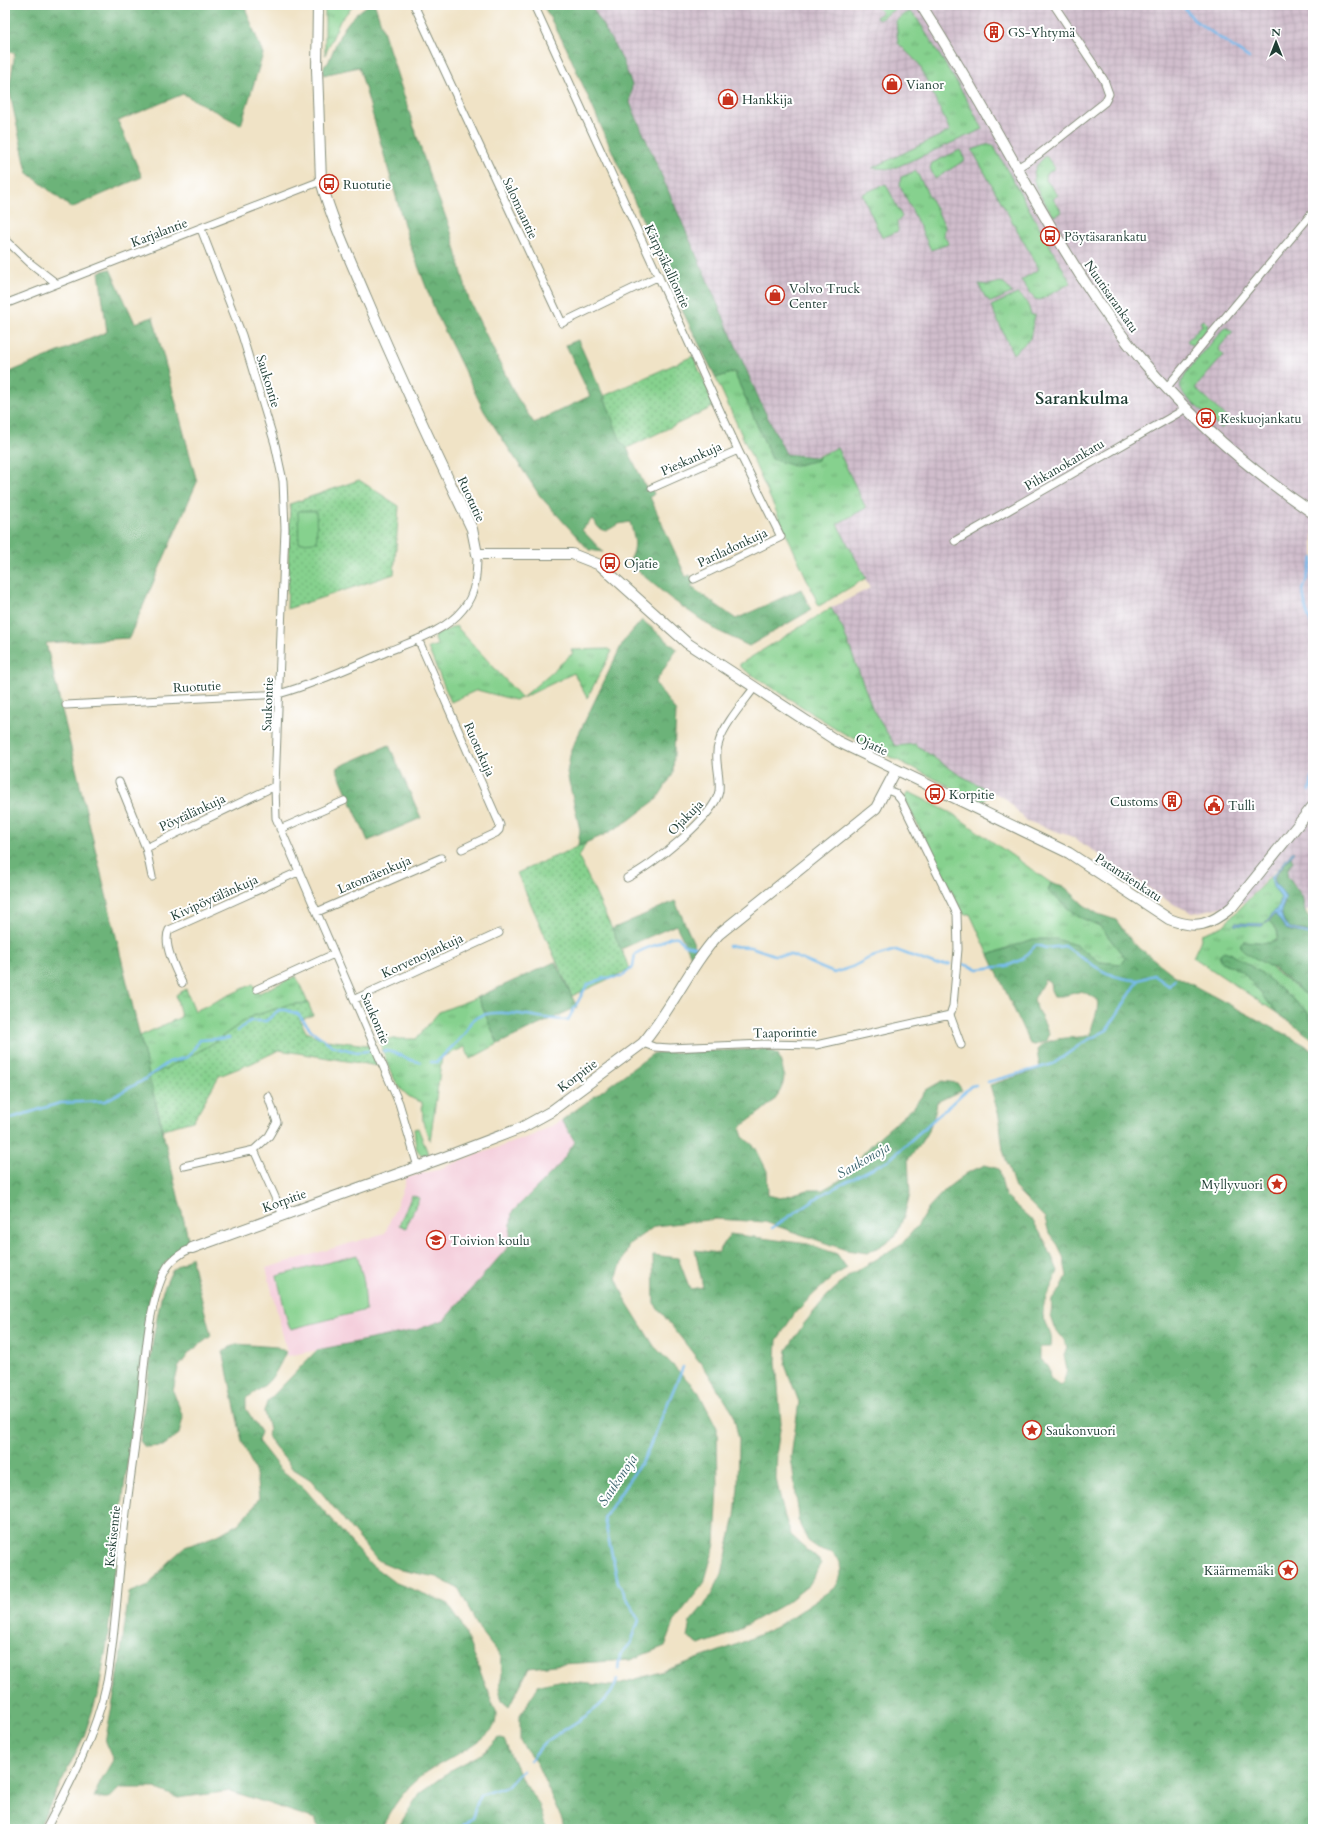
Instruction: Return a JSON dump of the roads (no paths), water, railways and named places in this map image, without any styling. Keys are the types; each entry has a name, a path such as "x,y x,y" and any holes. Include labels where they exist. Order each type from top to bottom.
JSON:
{"street":[{"name":"Ruotutie","path":"66,705 280,693 358,664 418,639 445,625 463,610 475,583 477,554 472,529 388,349 334,221 321,181 317,69 318,5"},
{"name":"Salomaantie","path":"414,5 562,323 659,276"},
{"name":"Kärppäkalliontie","path":"534,5 738,450 781,537"},
{"name":"Nuutisarankatu","path":"921,5 1076,268 1109,317 1145,364 1185,407 1254,471 1313,513"},
{"path":"1017,168 1038,155 1105,102 1109,94 1104,80 1054,5"},
{"name":"Karjalantie","path":"5,304 56,283 201,229 321,181"},
{"path":"1167,387 1313,212"},
{"name":"Saukontie","path":"201,229 242,335 276,444 283,481 285,529 280,693 275,786 276,818 399,1103 418,1167"},
{"path":"5,239 30,263 56,283"},
{"name":"Pihkanokankatu","path":"955,541 1180,412 1185,407"},
{"name":"Pieskankuja","path":"652,488 738,450"},
{"name":"Pariladonkuja","path":"694,578 781,537"},
{"name":"Ojatie","path":"477,554 564,553 590,560 610,573 687,644 837,741 896,770 887,790"},
{"name":"Ruotukuja","path":"418,639 500,825 500,830 496,833 462,849"},
{"name":"Ojakuja","path":"627,878 638,873 685,836 712,806 719,791 717,757 719,741 754,688"},
{"name":"Patamäenkatu","path":"896,770 1069,853 1169,919 1181,924 1194,926 1213,921 1232,907 1313,806"},
{"path":"119,782 146,848 152,877"},
{"name":"Pöytälänkuja","path":"146,848 275,786"},
{"path":"887,790 895,793 901,800 957,914 958,949 953,1006 950,1015 961,1045"},
{"name":"Korpitie","path":"192,1248 418,1167 521,1128 541,1118 643,1043 654,1030 704,954 719,934 876,808 887,790"},
{"path":"280,830 344,801"},
{"name":"Latomäenkuja","path":"317,912 441,858"},
{"name":"Kivipöytälänkuja","path":"182,983 167,942 167,934 169,930 298,872"},
{"name":"Korvenojankuja","path":"355,999 499,933"},
{"path":"257,988 334,954"},
{"name":"Taaporintie","path":"643,1043 654,1047 670,1048 764,1044 816,1045 950,1015"},
{"path":"184,1166 254,1150 268,1136 277,1122 268,1096"},
{"path":"254,1150 283,1215"},
{"name":"Keskisentie","path":"46,1829 73,1778 101,1704 115,1630 122,1548 145,1358 154,1306 167,1268 184,1251 192,1248"}],"water":[{"path":"1293,851 1294,852 1274,876 1274,881 1286,898 1281,911 1285,923 1288,927 1312,934 1313,939 1308,935 1286,929 1275,914 1262,926 1234,925 1235,923 1264,924 1279,906 1281,898 1273,887 1271,877"}],"waterway":[{"path":"1182,5 1194,20 1249,58"},
{"path":"1313,558 1303,591 1306,610 1313,629 1313,651"},
{"path":"1310,790 1313,774"},
{"path":"431,1062 437,1062 462,1037 471,1022 479,1016 490,1013 503,1013 568,1020 587,985 604,978 621,977 633,967 635,954 638,952 674,937 678,937 684,945 700,948"},
{"path":"963,964 978,969 1007,966 1023,959 1036,945 1046,948 1065,946 1108,974 1127,979 1139,980"},
{"path":"728,946 751,947 774,955 791,955 834,973 852,967 869,958 896,950 936,965 950,964"},
{"name":"Saukonoja","path":"988,1082 1053,1064 1084,1042 1107,1030 1139,980 1154,975 1169,986 1175,979"},
{"path":"237,1031 250,1021 266,1021 279,1010 286,1010 298,1014 312,1031 333,1046 356,1052 370,1051"},
{"path":"5,1120 60,1103 105,1101 142,1081 169,1062 188,1057 200,1040 229,1038"},
{"path":"384,1051 393,1052 411,1060 420,1062"},
{"name":"Saukonoja","path":"772,1228 821,1195 890,1159 971,1086 976,1085"},
{"name":"Saukonoja","path":"618,1669 620,1655 631,1643 639,1620 618,1582 604,1518 646,1455 683,1367"},
{"name":"Saukonoja","path":"530,1761 546,1742 587,1715 606,1699 613,1690 617,1680"},
{"name":"Saukonoja","path":"459,1829 472,1818 480,1795 508,1786 522,1770"}],"place":[{"name":"GS-Yhtymä","path":"994,32"},
{"name":"Vianor","path":"892,84"},
{"name":"Hankkija","path":"728,99"},
{"name":"Ruotutie","path":"329,184"},
{"name":"Pöytäsarankatu","path":"1050,236"},
{"name":"Volvo Truck Center","path":"775,295"},
{"name":"Keskuojankatu","path":"1206,418"},
{"name":"Ojatie","path":"610,563"},
{"name":"Korpitie","path":"935,794"},
{"name":"Customs","path":"1172,801"},
{"name":"Tulli","path":"1214,805"},
{"name":"Myllyvuori","path":"1277,1184"},
{"name":"Toivion koulu","path":"436,1240"},
{"name":"Saukonvuori","path":"1032,1430"},
{"name":"Käärmemäki","path":"1288,1570"}],"district":[{"name":"Sarankulma","path":"1082,398"}]}
